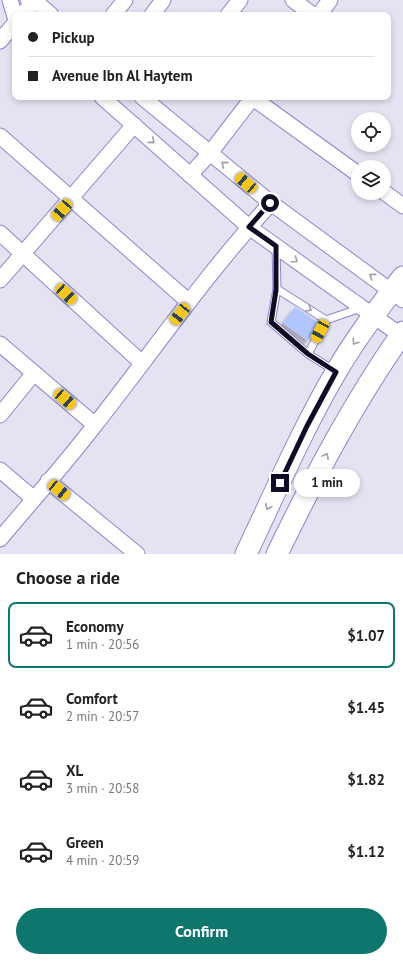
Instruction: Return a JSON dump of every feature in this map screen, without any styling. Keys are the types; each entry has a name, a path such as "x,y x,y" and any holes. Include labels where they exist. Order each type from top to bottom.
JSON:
{"street":[{"path":"10,0 14,12"},
{"path":"24,12 32,0 47,12"},
{"path":"115,12 125,0"},
{"path":"154,12 163,0"},
{"path":"230,12 240,0"},
{"path":"293,0 309,12"},
{"path":"320,12 330,0"},
{"path":"0,41 12,27"},
{"path":"105,100 249,227 402,334 375,372 329,450 277,554"},
{"path":"190,175 210,153 251,100"},
{"path":"257,100 351,169"},
{"path":"158,102 210,153 270,203 399,289 368,311 307,426 246,554"},
{"path":"0,280 134,125"},
{"path":"0,136 189,302"},
{"path":"391,197 403,206"},
{"path":"0,539 95,425 189,302 270,203"},
{"path":"0,233 142,363"},
{"path":"0,344 95,425"},
{"path":"0,416 34,373"},
{"path":"0,470 34,499"},
{"path":"48,482 137,554"}],"lane":[{"path":"276,246 276,290 271,322 308,354 336,372"},
{"path":"276,290 326,320 368,311"},
{"path":"308,354 326,320"}],"building":[{"path":"295,307 319,323 308,341 283,323"}],"route":[{"path":"270,203 249,227 276,246 276,290 271,322 308,354 336,372 307,426 280,483"}]}
